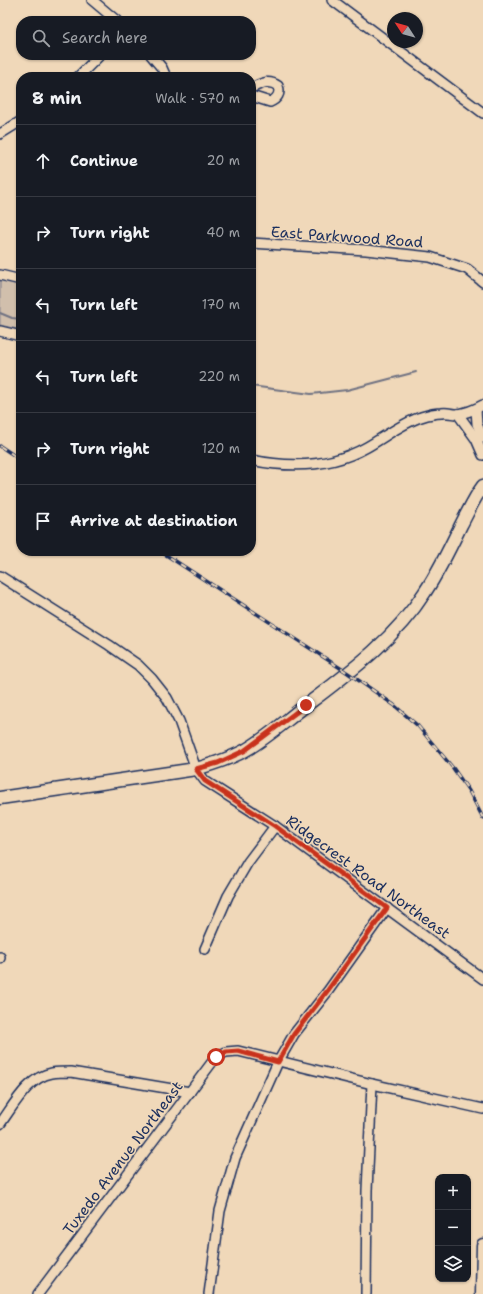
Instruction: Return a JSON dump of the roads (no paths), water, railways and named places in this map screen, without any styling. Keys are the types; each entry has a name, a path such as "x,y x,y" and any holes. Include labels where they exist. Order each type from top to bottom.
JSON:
{"main road":[{"path":"0,798 196,769 218,763 252,746 348,673 390,636 425,593 442,564 475,497 483,486"},
{"path":"482,1294 483,1244"}],"street":[{"path":"92,0 111,16"},
{"path":"332,0 483,113"},
{"path":"83,72 95,60"},
{"path":"155,60 164,72"},
{"path":"256,86 266,82 272,82 278,86 279,90 279,96 270,102 256,98"},
{"path":"0,134 16,124"},
{"name":"East Parkwood Road","path":"256,243 366,250 430,257 467,269 483,282"},
{"path":"0,275 16,279"},
{"path":"0,331 16,335"},
{"path":"256,461 265,463 310,464 336,461 346,458 366,448 420,417 442,413 458,414 480,407 477,424 483,438"},
{"path":"458,414 476,439 483,455"},
{"name":"Ridgecrest Road Northeast","path":"0,576 138,665 167,698 178,721 196,769 205,781 275,826 483,979"},
{"path":"205,949 228,896 248,862 275,826"},
{"path":"209,1294 220,1211 235,1158 278,1062 294,1034 328,990 387,908"},
{"name":"Tuxedo Avenue Northeast","path":"38,1294 216,1057 226,1052 238,1051 278,1062"},
{"path":"278,1062 483,1109"},
{"path":"0,1124 26,1089 38,1077 52,1073 78,1073 190,1092"},
{"path":"366,1294 367,1190 372,1084"}],"waterway":[{"path":"0,313 16,318"},
{"path":"256,387 311,394 347,390 416,372"}],"railway":[{"path":"0,446 16,457"},
{"path":"168,556 348,673 394,705 418,726 453,768 469,791 483,818"}]}
